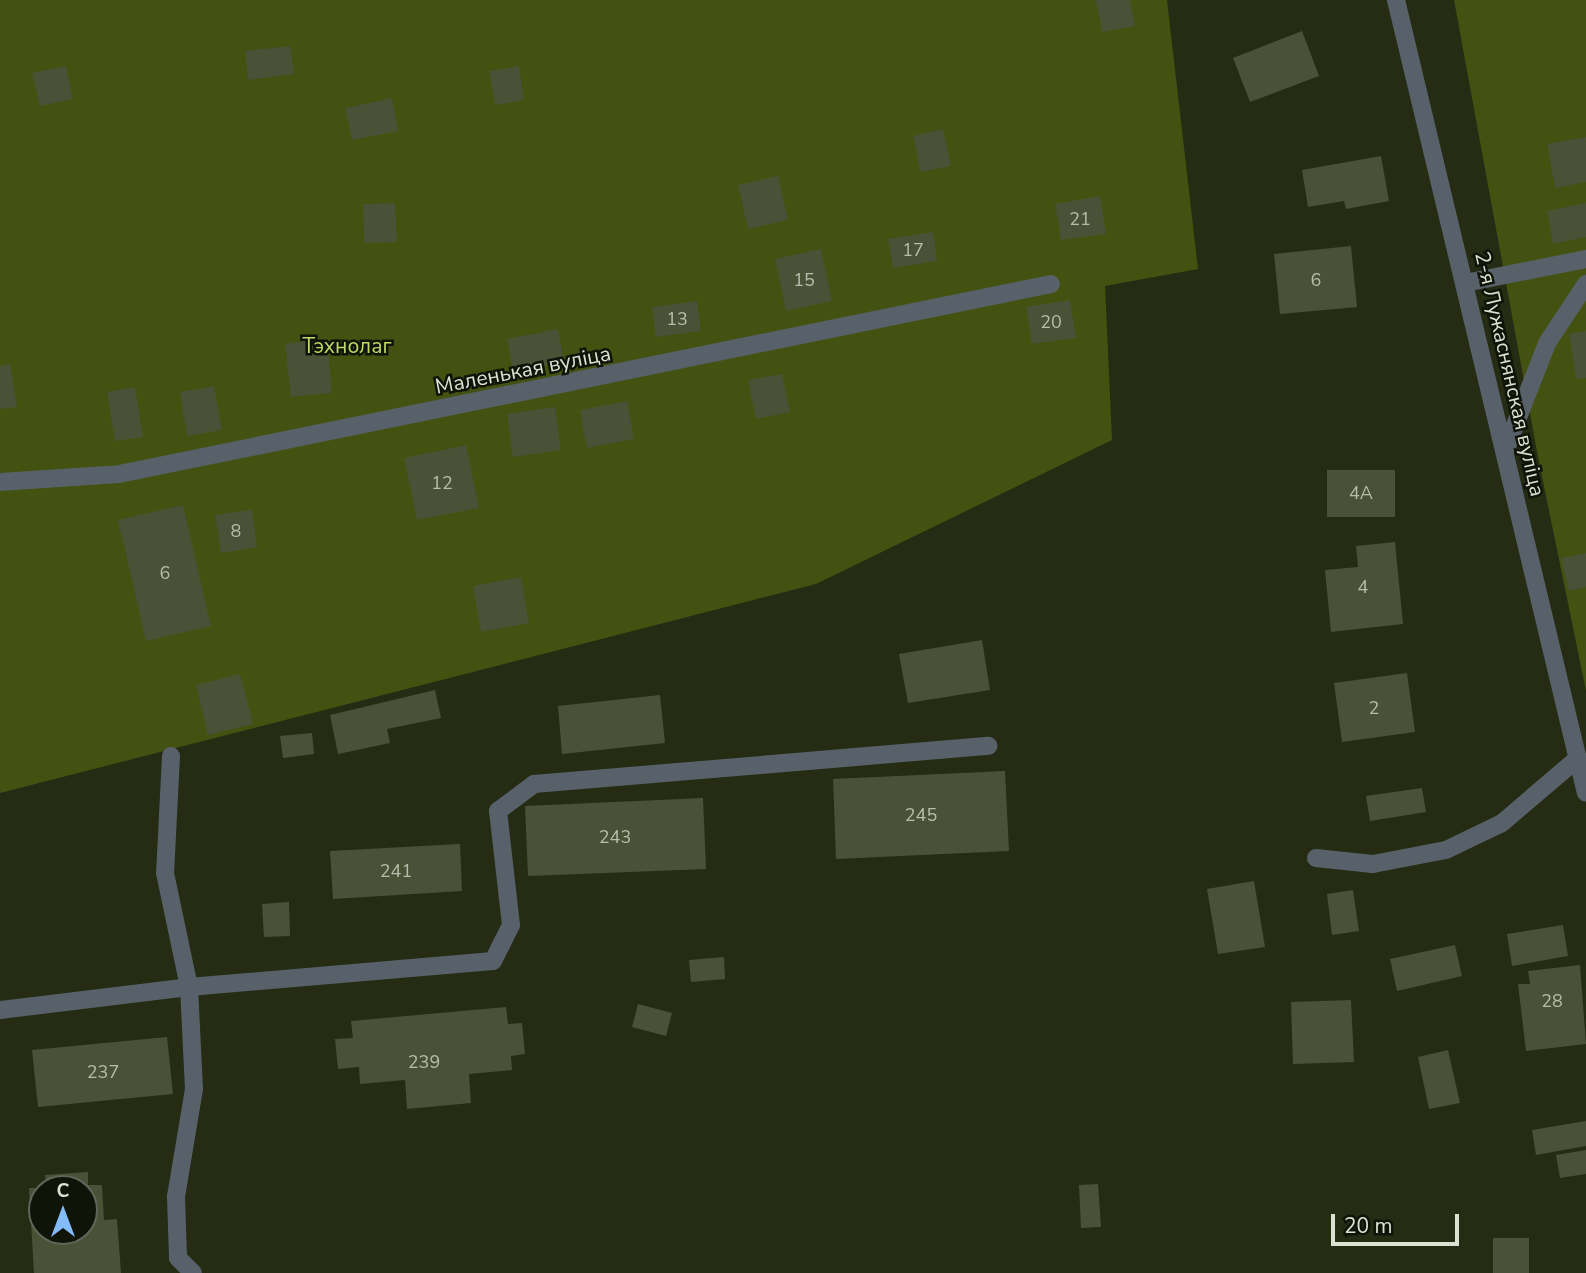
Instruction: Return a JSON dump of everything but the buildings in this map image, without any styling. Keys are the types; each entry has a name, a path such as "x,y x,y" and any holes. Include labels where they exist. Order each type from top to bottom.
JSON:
{"street":[{"name":"2-я Лужаснянская вуліца","path":"1396,0 1586,793"},
{"path":"1465,283 1586,259"},
{"name":"Маленькая вуліца","path":"0,482 119,474 1051,284"},
{"path":"1505,451 1547,343 1586,284"},
{"path":"0,1010 189,987 493,961 511,925 498,811 534,784 988,746"},
{"path":"172,756 165,873 189,987 194,1090 176,1197 178,1258 193,1273"},
{"path":"1316,858 1373,864 1446,850 1502,823 1578,758"}],"green space":[{"name":"Тэхнолаг","path":"0,0 1167,0 1198,269 1105,286 1112,440 816,584 0,793"},
{"path":"1454,0 1586,0 1586,691 1538,457"}]}
